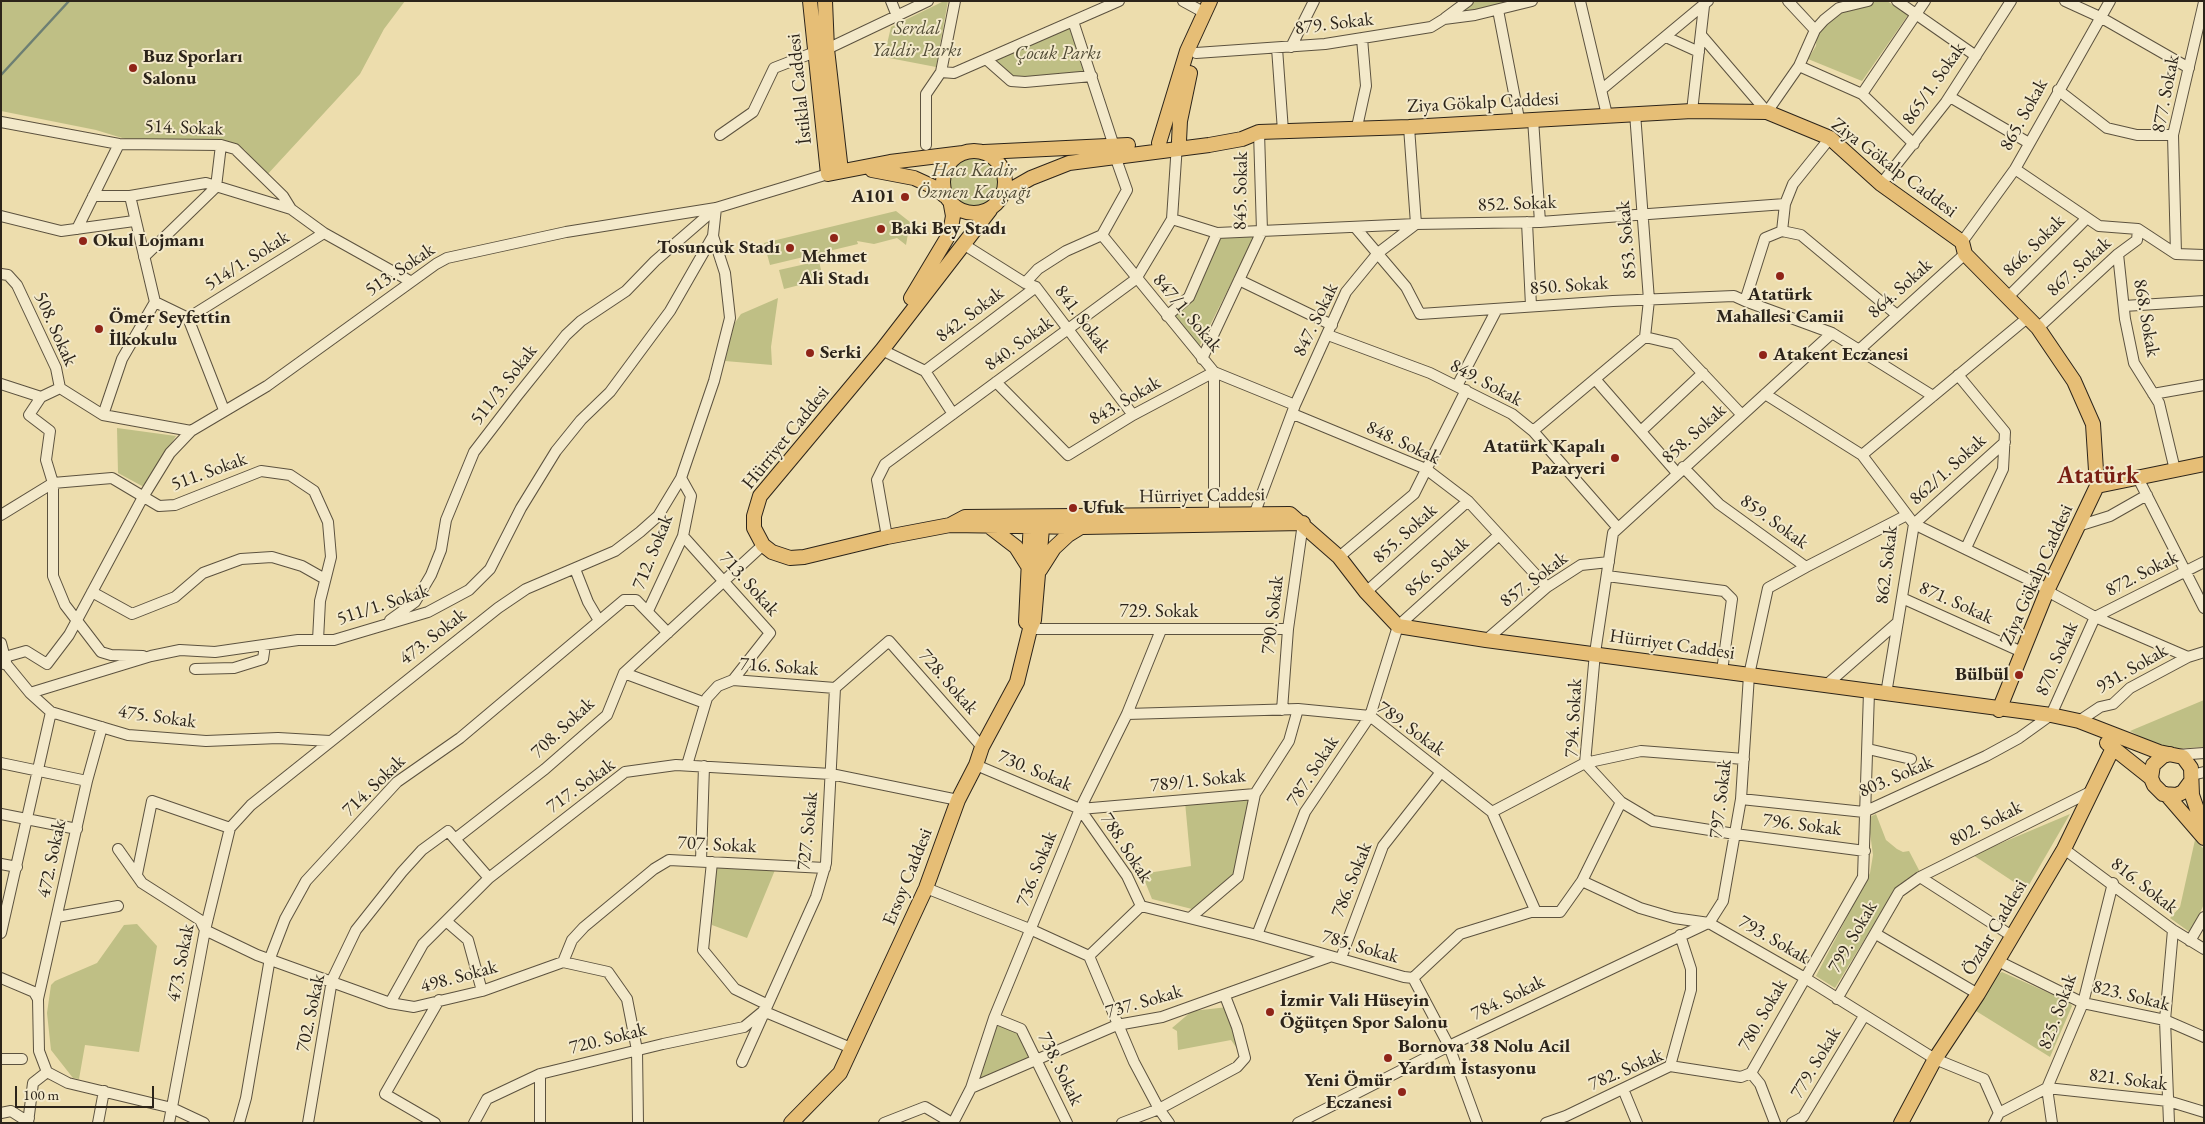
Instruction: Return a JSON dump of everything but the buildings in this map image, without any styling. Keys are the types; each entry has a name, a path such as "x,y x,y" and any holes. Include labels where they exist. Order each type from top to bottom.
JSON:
{"main road":[{"name":"İstiklal Caddesi","path":"810,1 821,50 834,173"},
{"name":"İstiklal Caddesi","path":"821,50 825,1"},
{"path":"1177,145 1183,101 1196,54 1219,1"},
{"path":"1158,146 1187,51 1207,7"},
{"name":"Ziya Gökalp Caddesi","path":"1108,152 1242,139 1259,132 1692,111 1767,112 1830,138 1881,184 1964,248 2026,319 2038,328 2074,381 2093,424 2097,486 2047,590 1999,710"},
{"path":"898,326 990,210 998,203 1003,194 1006,184 1002,169 993,157 984,152"},
{"path":"834,173 890,162 964,153 1108,152"},
{"path":"1003,194 1031,178 1069,163 1108,152"},
{"path":"898,326 904,308 950,234 953,216 943,181 947,166 954,158 964,153"},
{"path":"834,173 872,170 892,172 914,178 936,188 948,200 970,214 990,210"},
{"name":"Hürriyet Caddesi","path":"898,326 882,350 760,496 754,516 754,528 763,545 780,556 804,557 887,537 950,525 990,527 1036,522 1290,514 1303,523 1339,557 1366,592 1398,626 1486,640 1595,653 1999,710 2051,715 2079,721 2173,754"},
{"path":"2097,486 2204,464"},
{"name":"Hürriyet Caddesi","path":"950,525 965,517 1083,526 1303,523"},
{"name":"Ersoy Caddesi","path":"791,1123 840,1073 926,888 958,800 976,765 982,747 1017,682 1034,620 1033,570 1036,522"},
{"name":"Ersoy Caddesi","path":"1033,570 1068,535 1083,526"},
{"path":"990,527 1016,547 1033,570"},
{"name":"Hürriyet Caddesi","path":"2079,721 2151,778 2158,790 2166,794 2204,838"},
{"name":"Özdar Caddesi","path":"1901,1123 1936,1059 1978,994 2064,848 2113,748"},
{"path":"2151,778 2153,765 2163,756 2173,754 2188,762 2196,776 2194,801 2198,815 2204,822"},
{"path":"2166,794 2177,795 2183,792 2196,776"}],"street":[{"path":"891,1 897,16"},
{"path":"720,135 753,112 774,68 821,50 928,1"},
{"path":"926,145 926,94 941,72 955,1"},
{"path":"941,72 954,73 1119,1"},
{"path":"1183,1 1207,7"},
{"path":"1291,47 1314,1"},
{"path":"1444,19 1468,1"},
{"name":"879. Sokak","path":"1196,54 1291,47 1362,38 1431,27 1444,19 1498,10 1532,1"},
{"path":"1580,1 1607,115"},
{"path":"1788,1 1815,30"},
{"path":"1700,35 1767,112 1799,66 1815,30 1839,8 1868,1"},
{"path":"1897,1 1976,56"},
{"path":"1862,94 1926,1"},
{"name":"865/1. Sokak","path":"1881,184 1950,97 2011,1"},
{"path":"2065,1 2100,17 2189,68"},
{"name":"865. Sokak","path":"1964,248 2015,169 2110,1"},
{"name":"877. Sokak","path":"2176,254 2173,135 2204,2"},
{"path":"1601,90 1706,4"},
{"path":"1692,111 1700,35 1706,4"},
{"path":"1498,10 1526,119 1540,222"},
{"path":"1072,21 1092,76 1108,152 1127,190 1102,235"},
{"path":"1666,37 1699,52"},
{"path":"1356,127 1366,86 1362,38"},
{"path":"1277,48 1283,131"},
{"path":"986,59 1011,80 1025,82 1092,76"},
{"path":"1799,66 1862,94 1914,144"},
{"path":"2058,90 2107,128 2137,135 2173,135"},
{"path":"1950,97 2029,143"},
{"name":"853. Sokak","path":"1636,113 1641,214 1650,300 1645,337"},
{"name":"514. Sokak","path":"1,122 119,144 221,145 235,149 283,196 291,209 324,233 410,281"},
{"path":"1409,126 1416,224"},
{"name":"845. Sokak","path":"1202,358 1262,231 1259,132"},
{"path":"1782,232 1785,204 1793,184 1830,138"},
{"path":"77,229 119,144"},
{"path":"144,257 216,187 221,145"},
{"name":"840. Sokak","path":"887,537 877,480 884,464 1136,279 1172,219 1177,145"},
{"path":"1158,146 1175,167"},
{"path":"2015,169 2099,226 2138,229 2176,254 2204,255"},
{"name":"513. Sokak","path":"143,497 170,453 191,431 267,386 410,281 447,258 566,232 716,208 834,173"},
{"path":"93,196 130,196 206,183 291,209"},
{"path":"103,415 122,358 154,302 134,221 130,196"},
{"name":"852. Sokak","path":"1172,219 1217,233 1416,224 1540,222 1785,204"},
{"name":"473. Sokak","path":"169,1123 205,930 230,828 251,805 498,608 526,589 614,551 640,532 658,516 681,478 714,381 730,318 725,273 713,236 716,208"},
{"name":"511/3. Sokak","path":"382,625 415,602 431,575 441,550 446,520 474,452 517,396 571,330 626,291 655,261 716,208"},
{"path":"1,216 61,231 134,221"},
{"name":"866. Sokak","path":"2007,298 2086,218"},
{"path":"1527,222 1531,306"},
{"name":"847. Sokak","path":"1254,515 1294,409 1346,292 1378,253 1416,224"},
{"name":"850. Sokak","path":"1355,227 1406,287 1420,314 1531,306 1734,296 1745,301"},
{"name":"867. Sokak","path":"2038,328 2118,254 2136,240 2138,229"},
{"path":"1897,315 1801,235 1782,232 1765,238 1745,301 1832,333 1933,396"},
{"name":"514/1. Sokak","path":"188,318 324,233"},
{"path":"1167,316 1189,297 1217,233"},
{"name":"847/1. Sokak","path":"1102,235 1136,279 1214,372 1214,515"},
{"name":"842. Sokak","path":"1025,283 1038,269 1066,251 1102,235"},
{"name":"511/1. Sokak","path":"30,693 151,656 180,650 215,652 266,644 334,640 428,612 470,590 490,569 520,508 556,450 581,420 610,392 670,311 713,236"},
{"name":"841. Sokak","path":"963,244 1025,283 1036,287 1133,415"},
{"name":"864. Sokak","path":"1859,350 1964,248"},
{"name":"868. Sokak","path":"2118,254 2124,306 2134,362 2159,403 2175,470"},
{"name":"508. Sokak","path":"1,274 8,275 17,285 56,368 60,388 103,415 191,431"},
{"name":"849. Sokak","path":"1239,280 1330,330 1430,373 1512,414 1532,431 1618,528"},
{"name":"842. Sokak","path":"925,371 1036,287"},
{"path":"2124,306 2204,301"},
{"path":"154,302 188,318 224,410"},
{"path":"1339,557 1414,494 1497,309"},
{"path":"1862,455 2026,319"},
{"name":"858. Sokak","path":"1607,576 1612,533 1832,333"},
{"path":"1532,431 1645,337 1675,344 1742,415"},
{"path":"882,350 925,371 952,414"},
{"path":"1214,372 1294,409"},
{"name":"843. Sokak","path":"996,382 1068,455 1133,415 1214,372"},
{"path":"1640,431 1703,373"},
{"path":"1958,375 2005,432 2003,469 1966,548"},
{"name":"859. Sokak","path":"1595,379 1640,431 1680,470 1719,504 1806,567 1911,519"},
{"path":"1,384 42,397"},
{"path":"2154,394 2204,385"},
{"path":"60,388 42,397 29,415 50,431 46,460 53,483 53,576 65,606 101,652 111,655 151,656"},
{"name":"862. Sokak","path":"1765,394 1862,455 1911,519 1902,598 1886,694"},
{"name":"848. Sokak","path":"1294,409 1426,469 1468,501 1547,588"},
{"name":"862/1. Sokak","path":"1911,519 2005,442"},
{"name":"511. Sokak","path":"53,483 112,478 160,506 175,505 261,471 290,475 314,491 328,522 331,557 320,601 318,640"},
{"name":"712. Sokak","path":"648,611 683,536 691,496 681,478"},
{"path":"2138,478 2204,608"},
{"path":"1,515 53,483"},
{"path":"2078,526 2110,516 2147,495"},
{"path":"1,643 4,662 26,651 47,664 69,635 75,620 143,497"},
{"name":"855. Sokak","path":"1366,592 1468,501"},
{"path":"1911,519 2096,616 2188,657"},
{"name":"790. Sokak","path":"1282,710 1288,629 1303,523"},
{"name":"856. Sokak","path":"1398,626 1499,535"},
{"name":"713. Sokak","path":"683,536 770,633 733,680"},
{"name":"708. Sokak","path":"456,839 545,769 607,715 624,673 763,545"},
{"path":"92,592 132,614 175,597 203,573 241,558 272,557 302,566 325,579"},
{"name":"857. Sokak","path":"1486,640 1547,588 1581,566 1609,562"},
{"name":"872. Sokak","path":"2096,616 2204,562"},
{"name":"797. Sokak","path":"1709,923 1723,901 1735,834 1741,799 1749,675 1768,588 1806,567"},
{"path":"575,569 588,602 598,619"},
{"path":"1595,653 1607,576 1724,591 1732,599 1722,671"},
{"name":"871. Sokak","path":"1902,598 2022,652"},
{"name":"714. Sokak","path":"239,1123 246,1098 270,958 285,919 306,881 397,782 460,738 556,659 598,619 624,600 636,600 668,632"},
{"name":"870. Sokak","path":"2051,715 2096,616"},
{"path":"1825,686 1898,622"},
{"name":"787. Sokak","path":"1258,935 1305,812 1370,716 1398,626"},
{"name":"729. Sokak","path":"1030,629 1288,629"},
{"name":"736. Sokak","path":"953,1123 971,1088 994,1018 1032,930 1080,809 1127,714 1161,630"},
{"name":"728. Sokak","path":"835,688 889,641 982,747"},
{"path":"195,669 234,668 262,659 266,644"},
{"name":"931. Sokak","path":"2079,721 2100,707 2113,704 2130,688 2188,657 2204,652"},
{"name":"794. Sokak","path":"1595,653 1585,763 1620,802 1653,821 1735,834"},
{"name":"475. Sokak","path":"4,662 30,693 52,712 128,734 206,741 278,738 330,741"},
{"path":"624,673 705,703"},
{"name":"716. Sokak","path":"687,765 705,703 718,686 733,680 835,688"},
{"name":"727. Sokak","path":"742,1062 765,1007 816,897 824,868 835,688"},
{"name":"780. Sokak","path":"1775,1123 1760,1084 1750,1073 1863,877 1869,692"},
{"name":"789. Sokak","path":"1127,714 1298,709 1370,716 1492,812 1536,912"},
{"name":"789/1. Sokak","path":"1080,809 1255,794 1289,740 1298,709"},
{"path":"1,933 52,712"},
{"name":"803. Sokak","path":"1741,799 1864,812 1986,756 2019,738 2051,715"},
{"name":"472. Sokak","path":"46,1072 39,1051 38,999 87,781 102,727"},
{"path":"1868,749 1911,759"},
{"path":"1492,812 1585,763 1641,751 1744,759"},
{"path":"2173,754 2204,753"},
{"path":"1,763 87,781"},
{"name":"717. Sokak","path":"390,1003 423,944 489,878 625,772 687,765 831,774 958,800"},
{"name":"730. Sokak","path":"976,765 1080,809"},
{"path":"701,861 704,766"},
{"name":"786. Sokak","path":"1341,958 1383,846 1440,772"},
{"name":"802. Sokak","path":"1899,892 1920,877 2090,792"},
{"path":"1190,918 1238,878 1255,794"},
{"path":"137,874 152,801 230,828"},
{"name":"785. Sokak","path":"1141,906 1258,935 1329,957 1341,958 1404,977 1414,978 1460,934 1536,912 1560,912 1582,881 1620,802"},
{"name":"788. Sokak","path":"1080,809 1127,876 1141,906"},
{"path":"1,814 77,829"},
{"name":"702. Sokak","path":"308,1123 332,980 356,930 422,850 448,830 456,839"},
{"name":"796. Sokak","path":"1735,834 1865,851"},
{"path":"456,839 489,878"},
{"name":"816. Sokak","path":"2064,848 2173,930 2204,949"},
{"name":"498. Sokak","path":"118,849 142,883 200,920 205,930 270,958 390,1003 414,1007 482,991 563,962"},
{"name":"707. Sokak","path":"563,962 572,940 584,927 654,869 669,860 824,868"},
{"path":"712,862 703,950 736,989 765,1007 852,1048"},
{"path":"1,864 17,867"},
{"path":"1920,877 2012,936"},
{"name":"793. Sokak","path":"1582,881 1640,908 1674,918 1709,923 1805,978 1936,1059 1984,1079 2000,1113"},
{"name":"825. Sokak","path":"2047,1088 2083,1003 2113,883"},
{"path":"926,888 1032,930 1089,956 1117,1026 1159,1109 1169,1123"},
{"name":"799. Sokak","path":"1837,999 1899,892"},
{"path":"57,917 118,906"},
{"path":"1089,956 1141,906"},
{"path":"2190,941 2204,917"},
{"path":"446,921 468,940 482,991"},
{"name":"784. Sokak","path":"1298,1123 1449,1046 1709,923"},
{"path":"2169,1123 2165,1020 2173,930"},
{"path":"1876,934 1978,994"},
{"path":"1670,1066 1691,990 1691,969 1680,936"},
{"name":"737. Sokak","path":"971,1088 1117,1026 1162,1017 1225,996 1329,957"},
{"name":"823. Sokak","path":"1998,961 2083,1003 2165,1020 2204,1037"},
{"path":"563,962 608,972 627,999 637,1050 638,1123"},
{"path":"1,978 34,992 38,999"},
{"path":"1414,978 1449,1046 1477,1123"},
{"path":"1122,1123 1159,1109 1237,1067 1246,1058 1225,996"},
{"path":"435,1123 385,1094 439,1000"},
{"name":"720. Sokak","path":"474,1123 487,1099 540,1074 637,1050 744,1027 765,1007"},
{"name":"779. Sokak","path":"1792,1123 1803,1117 1864,1016"},
{"name":"738. Sokak","path":"994,1018 1021,1030 1038,1060 1067,1123"},
{"path":"1,1059 22,1059"},
{"name":"782. Sokak","path":"1546,1123 1567,1119 1670,1066 1741,1078 1750,1073"},
{"path":"1,1113 11,1111 28,1121 33,1083 46,1072 68,1083 172,1108 204,1123"},
{"path":"540,1074 540,1123"},
{"path":"1994,1123 2000,1113 2047,1088 2052,1123"},
{"name":"821. Sokak","path":"2047,1088 2168,1101 2204,1112"},
{"path":"1623,1090 1637,1123"},
{"path":"98,1123 104,1091"},
{"path":"884,1123 925,1107 953,1123"}],"green space":[{"path":"1,1 405,1 384,29 360,74 266,176 245,150 231,142 132,141 96,130 1,111"},
{"name":"Serdal Yaldir Parkı","path":"944,1 948,1 936,67 884,57 891,27"},
{"path":"1468,1 1523,1 1456,14"},
{"path":"1873,1 1887,1 1908,15 1862,81 1808,59 1816,46 1817,31 1837,13 1868,6"},
{"name":"Çocuk Parkı","path":"1073,21 1092,76 1011,81 986,59"},
{"name":"Hacı Kadir Özmen Kavşağı","path":"968,151 980,151 996,160 1003,170 1005,182 1003,194 996,204 980,213 968,213 957,208 948,199 943,188 943,176 948,165 957,156"},
{"path":"896,211 910,222 906,245 897,238 874,244 857,241 858,244 770,265 764,243"},
{"path":"1220,236 1255,236 1198,349 1171,316"},
{"path":"819,261 823,279 784,289 779,270"},
{"path":"778,298 771,347 772,365 725,361 734,324 741,314"},
{"path":"117,428 176,436 144,487 118,473"},
{"path":"2204,700 2204,747 2173,749 2152,743 2130,731"},
{"path":"1252,796 1236,874 1196,910 1152,899 1142,874 1191,866 1185,802"},
{"path":"1876,814 1886,840 1903,852 1909,851 1920,872 1899,886 1891,896 1835,988 1816,976 1870,873 1873,855 1868,818"},
{"path":"2070,814 2026,890 1973,855"},
{"path":"2195,840 2204,849 2204,904 2191,933 2170,918 2180,907"},
{"path":"716,866 775,870 747,938 712,925"},
{"path":"137,924 157,946 139,1052 85,1045 79,1079 73,1078 51,1050 47,1013 51,985 55,981 97,963 124,925"},
{"path":"2002,972 2069,1002 2072,1006 2050,1057 1976,1011 1997,975"},
{"path":"1228,1007 1243,1057 1231,1040 1178,1050 1177,1031 1172,1028 1192,1011"},
{"path":"996,1021 1019,1032 1033,1059 976,1082"}],"waterway":[{"path":"1,75 69,1"}],"place":[{"name":"Buz Sporları Salonu","path":"133,68"},
{"name":"A101","path":"905,197"},
{"name":"Baki Bey Stadı","path":"881,229"},
{"name":"Mehmet Ali Stadı","path":"834,238"},
{"name":"Okul Lojmanı","path":"83,241"},
{"name":"Tosuncuk Stadı","path":"790,248"},
{"name":"Atatürk Mahallesi Camii","path":"1780,276"},
{"name":"Ömer Seyfettin İlkokulu","path":"99,329"},
{"name":"Serki","path":"810,353"},
{"name":"Atakent Eczanesi","path":"1763,355"},
{"name":"Atatürk Kapalı Pazaryeri","path":"1615,458"},
{"name":"Ufuk","path":"1073,508"},
{"name":"Bülbül","path":"2019,675"},
{"name":"İzmir Vali Hüseyin Öğütçen Spor Salonu","path":"1270,1012"},
{"name":"Bornova 38 Nolu Acil Yardım İstasyonu","path":"1388,1058"},
{"name":"Yeni Ömür Eczanesi","path":"1402,1092"}],"district":[{"name":"Atatürk","path":"2098,476"}]}
